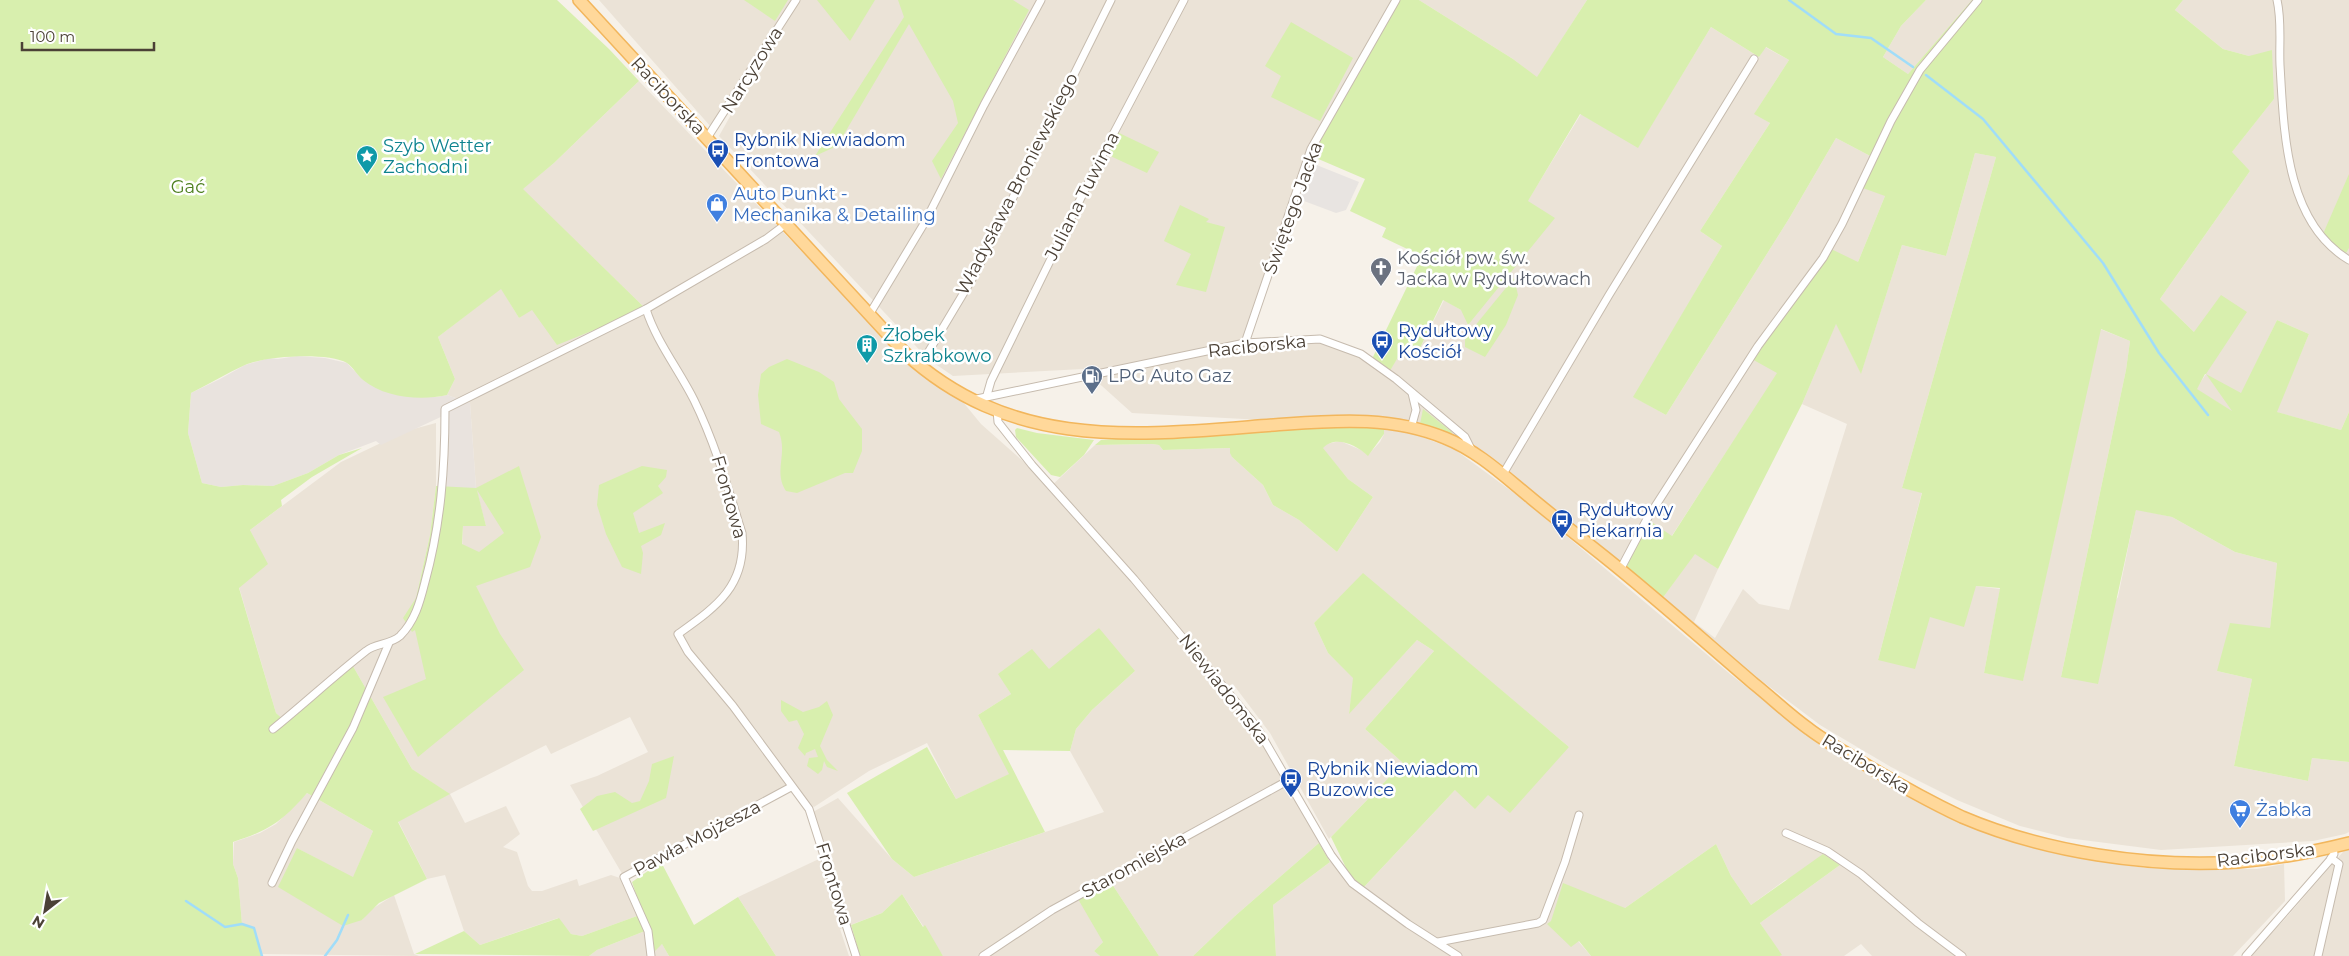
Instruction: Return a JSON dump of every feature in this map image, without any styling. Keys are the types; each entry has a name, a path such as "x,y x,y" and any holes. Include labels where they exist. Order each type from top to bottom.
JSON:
{"main road":[{"name":"Raciborska","path":"579,0 707,138 782,228 920,367 950,388 972,400 996,411 1038,425 1099,433 1153,434 1344,420 1379,421 1445,438 1472,452 1503,474 1810,731 1908,790 1964,817 2013,835 2073,849 2127,858 2174,862 2238,862 2349,843"}],"street":[{"name":"Narcyzowa","path":"707,138 796,0"},
{"path":"868,315 925,222 984,105 1041,0"},
{"name":"Władysława Broniewskiego","path":"920,367 975,274 1111,0"},
{"name":"Juliana Tuwima","path":"987,395 991,381 1098,163 1184,0"},
{"name":"Świętego Jacka","path":"1245,343 1311,149 1396,0"},
{"path":"1620,570 1648,519 1758,346 1824,258 1891,122 1920,70 1978,0"},
{"path":"2276,0 2279,12 2280,65 2289,158 2294,182 2314,228 2326,242 2349,260"},
{"path":"1503,474 1599,312 1754,59"},
{"path":"273,729 368,649 389,643 399,637 416,614 433,554 444,477 445,409 646,309 782,228"},
{"name":"Frontowa","path":"646,309 650,323 676,366 711,438 743,540 739,573 723,599 708,613 678,634 688,652 733,706 809,809 856,956"},
{"name":"Raciborska","path":"972,400 987,395 1042,387 1142,363 1245,343 1320,339 1360,354 1396,379 1465,437 1472,452"},
{"path":"1411,428 1416,410 1412,393"},
{"name":"Niewiadomska","path":"996,411 998,422 1026,458 1134,579 1256,726 1331,855 1352,883 1401,919 1458,956"},
{"path":"272,883 292,841 353,728 389,643"},
{"name":"Staromiejska","path":"983,956 1052,910 1289,780"},
{"name":"Pawła Mojżesza","path":"650,956 648,931 624,877 791,787"},
{"path":"1438,942 1493,934 1538,923 1543,920 1562,871 1579,815"},
{"path":"1786,833 1827,851 1861,874 1918,923 1962,956"},
{"path":"2246,956 2331,858 2334,854 2334,847"},
{"name":"Raciborska","path":"2318,956 2339,864 2331,858"}],"shaded area":[{"path":"599,0 1396,0 1311,149 1245,342 1320,339 1361,354 1388,373 1403,349 1420,348 1444,300 1461,310 1581,114 1638,147 1711,27 1759,57 1765,47 1789,60 1755,113 1770,123 1700,231 1722,246 1634,397 1666,415 1790,217 1836,138 1874,158 1885,196 1858,262 1778,373 1671,537 1647,520 1620,570 1472,452 1411,428 1132,413 1083,369 953,376 928,359 719,136 793,5 711,127"},
{"path":"1419,0 1587,0 1537,78 1513,59"},
{"path":"1926,0 1972,0 1908,74 1883,57 1901,26"},
{"path":"2183,0 2349,0 2349,412 2341,430 2276,412 2309,334 2277,320 2233,412 2196,389 2206,374 2194,332 2160,299 2250,171 2231,153 2274,99 2249,56 2223,49 2175,10"},
{"path":"639,81 889,343 963,402 981,424 1033,470 1049,488 1095,445 1152,444 1159,445 1163,450 1231,448 1232,457 1263,485 1273,505 1299,520 1337,552 1373,497 1348,479 1322,448 1327,444 1340,441 1368,455 1380,442 1384,429 1411,433 1454,449 1525,501 1730,674 1797,726 1875,776 1942,815 2069,856 2145,868 2257,869 2284,864 2285,901 2233,956 1872,956 1861,944 1844,956 1780,956 1760,923 1840,865 1785,880 1751,905 1731,876 1716,844 1578,941 1591,956 1276,956 1273,905 1330,862 1336,862 1363,888 1455,790 1488,795 1569,747 1363,574 1314,623 1328,653 1354,678 1349,713 1417,640 1434,651 1365,729 1403,763 1329,839 1270,733 1233,684 1223,691 1289,780 1319,843 1235,916 1193,956 1159,956 1112,884 1103,942 1094,951 1100,956 943,956 902,894 882,913 840,929 849,956 776,956 738,897 821,858 813,812 838,798 892,859 914,877 1104,812 1070,751 1076,729 1092,710 1135,671 1049,669 999,674 1011,694 978,715 1010,774 956,799 927,743 869,771 814,807 791,787 624,877 570,785 597,776 648,752 630,717 551,754 546,745 450,794 465,823 506,806 520,834 503,847 517,852 528,886 532,891 542,891 577,879 579,886 611,875 620,878 637,916 582,936 571,934 558,918 480,945 464,931 445,875 427,879 398,821 449,794 412,769 350,661 284,720 276,713 239,587 267,564 250,530 341,462 406,431 436,423 436,486 430,535 416,598 460,600 463,526 486,526 476,488 470,403 447,395 455,379 438,337 501,288 519,318 531,309 645,308 522,189 554,163"},
{"path":"1975,153 1996,157 1902,488 1922,492 1878,660 1930,617 1976,586 2000,589 1984,673 2023,680 2100,329 2130,341 2126,370 2061,677 2118,597 2136,509 2172,517 2235,552 2277,563 2270,628 2217,671 2252,679 2234,766 2308,781 2312,758 2349,762 2349,832 2313,841 2161,850 2067,838 2020,826 1957,800 1891,767 1820,725 1659,603 1695,553 1718,569 1694,622 1715,638 1743,589 1759,604 1789,610 1847,424 1802,404 1836,323 1861,373 1902,245 1946,256"},
{"path":"1314,164 1359,182 1346,210 1336,213 1304,201 1300,190 1305,175"},
{"path":"297,356 325,358 347,363 363,380 437,397 447,395 470,403 476,488 446,488 447,414 381,445 376,441 339,455 308,473 273,486 243,485 221,487 202,483 188,433 191,393 245,365 269,358 278,359"},
{"path":"307,793 373,831 353,878 297,848 362,920 369,911 394,895 414,954 419,956 261,954 254,929 242,924 238,878 233,864 234,842 260,833 276,824"},
{"path":"2349,845 2349,956 2250,956 2284,920"},
{"path":"645,931 654,950 662,944 669,956 589,956 597,950"}],"green space":[{"name":"Gać","path":"0,0 557,0 609,49 639,81 554,163 523,189 646,309 557,345 532,310 519,318 501,289 438,337 455,379 447,395 437,397 415,398 382,391 363,380 347,363 326,357 312,356 267,359 254,362 238,368 191,393 188,433 202,483 221,487 243,485 273,486 308,473 339,455 362,448 312,477 281,500 282,506 250,530 268,564 239,588 276,713 284,720 350,661 412,769 450,794 398,822 427,879 379,903 362,920 343,926 278,887 297,848 353,877 373,831 307,793 274,824 256,834 233,842 233,864 238,878 242,924 254,929 262,956 0,956"},
{"path":"744,0 788,0 775,21"},
{"path":"817,0 875,0 850,41"},
{"path":"898,0 1013,0 1029,10 941,179 932,161 958,123 953,101 909,24 837,146 815,156 904,17"},
{"path":"1396,0 1419,0 1513,59 1537,77 1587,0 1926,0 1901,26 1883,57 1908,74 1972,0 2183,0 2175,10 2223,49 2249,56 2272,50 2274,99 2232,152 2250,171 2160,299 2194,332 2221,295 2247,312 2206,374 2241,393 2277,320 2309,334 2277,412 2341,430 2349,412 2349,762 2312,758 2308,781 2234,766 2252,679 2217,671 2230,623 2270,628 2277,563 2235,552 2172,517 2136,510 2098,684 2061,677 2126,370 2130,341 2101,329 2023,681 1984,673 2000,588 1976,586 1964,627 1930,617 1915,669 1878,660 1922,493 1902,488 1996,157 1975,153 1946,256 1902,245 1861,374 1836,324 1802,404 1718,569 1695,554 1659,603 1620,570 1647,519 1672,536 1777,373 1750,358 1829,248 1858,262 1885,196 1860,187 1874,158 1836,138 1790,217 1666,415 1633,397 1722,246 1700,231 1770,123 1754,114 1789,60 1766,47 1759,57 1711,27 1638,148 1580,114 1528,201 1555,218 1468,325 1461,310 1443,300 1420,348 1403,349 1388,374 1371,361 1422,256 1382,237 1386,228 1350,211 1365,179 1309,155","holes":["2205,374 2206,374 2232,411 2197,389"]},
{"path":"1291,22 1353,58 1320,121 1271,97 1281,76 1265,66"},
{"path":"1117,132 1159,152 1147,173 1106,154"},
{"path":"2349,174 2349,248 2346,253 2332,244 2323,234"},
{"path":"1180,205 1209,219 1206,222 1225,227 1206,292 1176,285 1191,254 1164,241"},
{"path":"1514,278 1518,295 1506,325 1485,357 1465,347 1465,338"},
{"path":"787,359 819,372 834,382 839,399 862,429 862,451 853,473 845,473 797,493 786,491 782,484 780,470 782,448 779,432 761,424 758,395 761,374 769,367"},
{"path":"1423,409 1452,432 1451,434 1420,424"},
{"path":"1327,425 1384,429 1384,434 1368,456 1358,448 1346,443 1334,442 1323,448 1348,479 1373,497 1337,552 1299,520 1273,505 1263,485 1232,457 1230,448 1163,450 1159,445 1152,444 1095,445 1101,440"},
{"path":"1017,428 1037,433 1094,440 1084,455 1060,477 1051,475 1016,437 1015,430"},
{"path":"519,466 541,537 530,567 476,586 500,634 524,670 418,757 383,697 426,679 415,630 412,632 403,618 416,598 430,535 436,486 476,488","holes":["477,490 504,533 479,552 462,544 463,526 486,526"]},
{"path":"642,466 667,470 666,477 658,486 663,493 633,513 639,533 665,523 661,535 641,546 643,553 641,574 622,567 606,534 597,505 599,485"},
{"path":"1363,573 1569,747 1510,813 1488,795 1475,809 1455,790 1363,888 1350,876 1331,837 1403,763 1365,729 1434,651 1417,640 1349,714 1353,678 1328,653 1314,623"},
{"path":"1099,628 1135,671 1092,710 1076,729 1070,751 1003,750 1045,832 914,877 892,859 847,793 927,747 956,799 1009,774 978,715 1011,694 998,674 1032,649 1049,669"},
{"path":"781,700 803,712 819,707 827,701 833,715 820,746 827,760 838,771 827,767 824,761 822,770 818,774 807,766 809,758 818,757 815,749 806,753 805,756 798,748 804,734 797,720 789,722 781,711"},
{"path":"674,756 666,798 593,831 580,809 597,796 615,792 632,803 640,801 649,781 652,764"},
{"path":"1319,843 1330,862 1273,905 1276,956 1193,956 1235,916"},
{"path":"1716,844 1731,876 1751,905 1823,854 1840,865 1760,923 1782,955 1591,956 1579,941 1571,947 1547,924 1551,921 1563,883 1625,908"},
{"path":"661,862 694,925 738,897 776,956 669,956 662,944 655,951 632,882"},
{"path":"1112,884 1159,956 1100,956 1094,951 1103,942 1078,899"},
{"path":"902,894 923,927 925,925 943,956 860,956 851,925 882,913"},
{"path":"637,916 645,931 597,950 589,956 415,954 464,931 480,945 559,918 571,934 582,936"}],"waterway":[{"path":"1789,0 1836,34 1871,38 1913,67"},
{"path":"1926,75 1983,119 2103,263 2159,353 2208,415"},
{"path":"186,901 225,927 242,924 254,928 262,956"},
{"path":"325,956 337,940 348,915"}],"place":[{"name":"Rybnik Niewiadom Frontowa","path":"718,169"},
{"name":"Szyb Wetter Zachodni","path":"367,175"},
{"name":"Auto Punkt - Mechanika & Detailing","path":"717,223"},
{"name":"Kościół pw. św. Jacka w Rydułtowach","path":"1381,287"},
{"name":"Rydułtowy Kościół","path":"1382,360"},
{"name":"Żłobek Szkrabkowo","path":"867,364"},
{"name":"LPG Auto Gaz","path":"1092,395"},
{"name":"Rydułtowy Piekarnia","path":"1562,539"},
{"name":"Rybnik Niewiadom Buzowice","path":"1291,798"},
{"name":"Żabka","path":"2240,829"}]}
